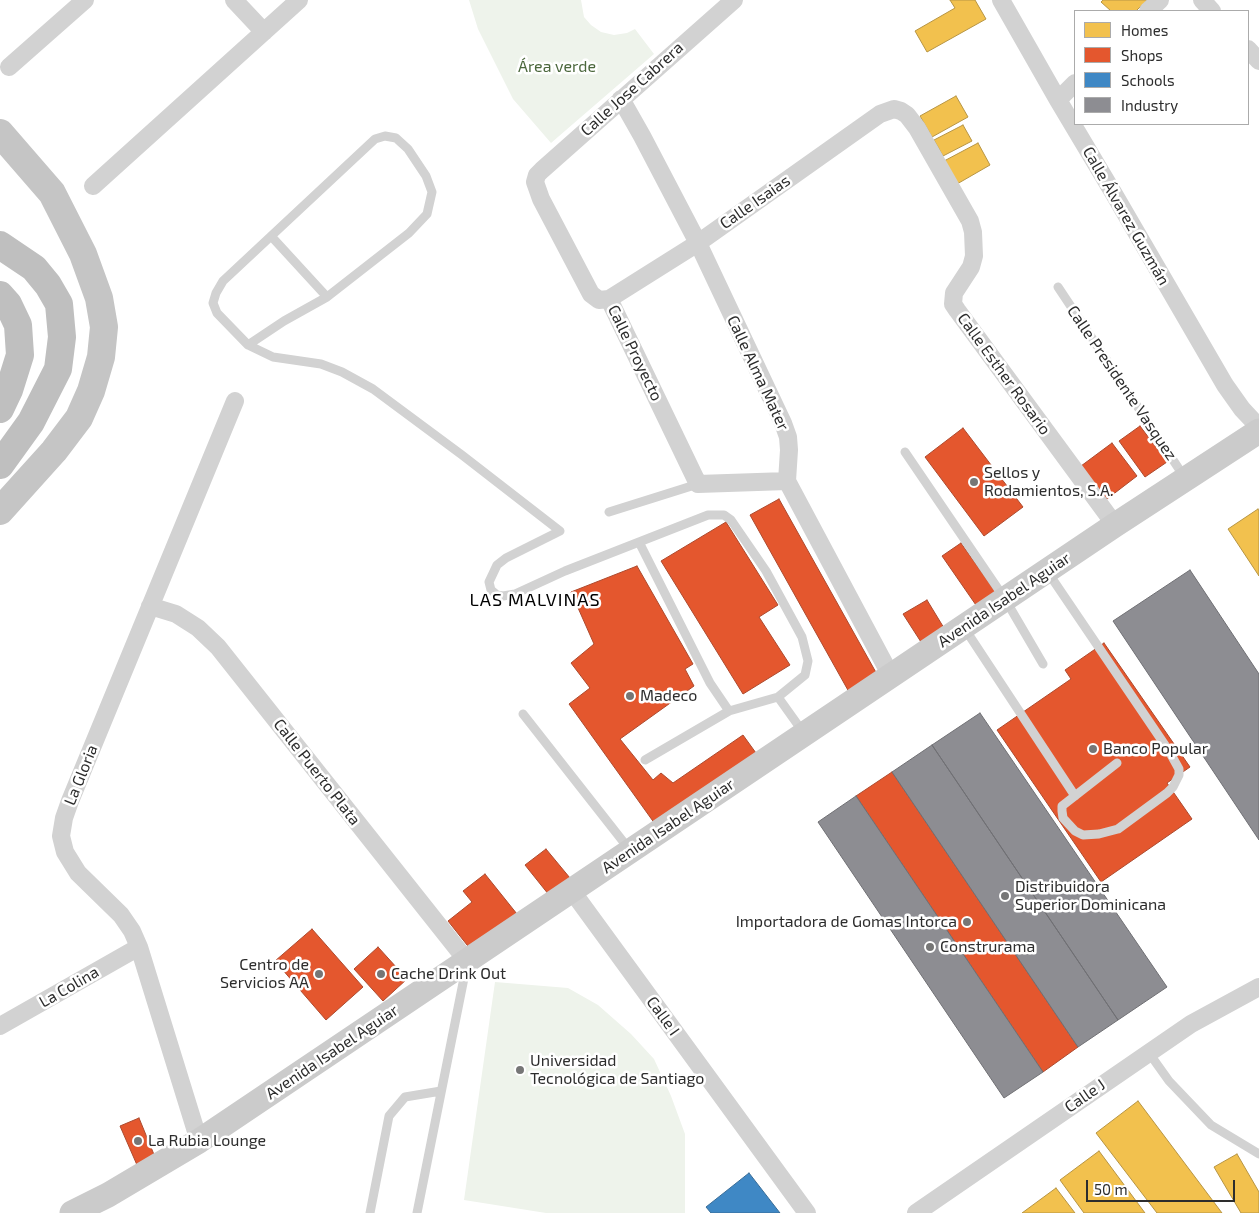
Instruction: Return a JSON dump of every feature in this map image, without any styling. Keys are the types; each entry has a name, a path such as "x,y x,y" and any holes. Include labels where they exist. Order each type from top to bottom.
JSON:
{"highway":[{"path":"0,245 34,268 48,285 59,304 62,337 58,370 31,422 0,465"},
{"path":"0,295 8,304 18,325 20,355 9,390 0,409"}],"main road":[{"path":"0,133 52,193 83,254 100,298 104,326 101,357 91,391 79,418 54,451 0,511"},
{"name":"Avenida Isabel Aguiar","path":"72,1213 199,1141 1047,571 1259,432"}],"street":[{"path":"9,67 85,0"},
{"path":"234,0 264,32"},
{"path":"93,186 299,0"},
{"name":"Calle Jose Cabrera","path":"535,182 542,170 734,0"},
{"name":"Calle Álvarez Guzmán","path":"1001,0 1224,385 1242,409 1259,427"},
{"path":"1149,10 1160,0"},
{"path":"1202,0 1211,10"},
{"path":"1249,50 1259,61"},
{"path":"1058,100 1074,84"},
{"name":"Calle Alma Mater","path":"621,100 698,243 783,423 788,437 789,450 787,481"},
{"name":"Calle Isaias","path":"609,299 698,243 880,114 894,109 901,111"},
{"name":"Calle Esther Rosario","path":"901,111 907,115 917,128 970,221 973,232 974,256 971,267 954,293 953,304 1116,525"},
{"name":"Calle Proyecto","path":"535,182 541,199 591,294 599,300 609,299 698,484"},
{"name":"La Gloria","path":"199,1141 132,931 121,915 78,873 65,852 61,836 70,800 235,401"},
{"path":"698,484 787,481 891,676"},
{"name":"Calle Puerto Plata","path":"150,606 176,614 198,628 218,647 467,961"},
{"name":"Calle I","path":"572,891 806,1213"},
{"name":"La Colina","path":"0,1026 138,947"},
{"name":"Calle J","path":"916,1213 1191,1024 1259,987"}],"lane":[{"path":"248,345 284,321 327,297 409,233 427,214 432,192 426,176 408,148 396,138 385,136 375,139 223,281 213,303 217,313 248,345 273,357 321,364 342,372 373,389 560,531 506,558 497,565 489,582 491,590 497,595 516,594 565,571 708,514 724,515 730,520 766,571 802,637 808,661 805,675 778,697 729,711 645,760"},
{"path":"270,236 327,297"},
{"name":"Calle Presidente Vasquez","path":"1058,287 1186,479"},
{"path":"905,452 1006,599 1044,664"},
{"path":"609,512 698,484"},
{"path":"639,542 710,683 729,711"},
{"path":"1047,571 1163,743 1178,769 1179,775 1177,781 1167,793 1118,829 1099,834 1083,835 1075,831 1063,818 1062,806 1117,763"},
{"path":"964,628 1074,796"},
{"path":"778,697 804,735"},
{"path":"523,714 631,851"},
{"path":"417,1213 467,961"},
{"path":"1149,1052 1169,1081 1211,1125 1259,1154"},
{"path":"370,1213 389,1116 405,1097 442,1091"}],"green space":[{"name":"Área verde","path":"469,0 581,0 584,17 591,25 601,32 614,35 627,33 635,29 654,54 551,143 513,99 478,29"},
{"path":"495,982 568,988 598,1005 631,1034 654,1059 671,1096 685,1134 685,1213 546,1213 464,1200"}],"building: Homes":[{"path":"950,0 975,0 986,19 927,52 915,31 955,8"},
{"path":"1103,0 1147,0 1137,10 1110,10 1101,2"},
{"path":"956,96 968,117 932,137 920,116"},
{"path":"963,125 972,141 943,156 934,140"},
{"path":"978,143 990,165 957,184 944,161"},
{"path":"1258,509 1259,511 1259,576 1228,529"},
{"path":"1138,1101 1222,1213 1157,1213 1096,1133"},
{"path":"1099,1151 1145,1213 1084,1213 1060,1180"},
{"path":"1237,1154 1259,1192 1259,1213 1241,1213 1214,1167"},
{"path":"1056,1188 1075,1213 1022,1213"}],"building: Shops":[{"path":"1140,426 1167,462 1145,477 1119,441"},
{"name":"Sellos y Rodamientos, S.A.","path":"963,428 1023,507 984,536 925,457"},
{"path":"1112,443 1137,476 1107,499 1081,466"},
{"path":"779,499 878,676 849,692 750,515"},
{"name":"Madeco","path":"726,522 778,605 759,617 790,665 743,694 661,561"},
{"path":"961,543 997,594 978,608 942,556"},
{"name":"Madeco","path":"637,566 693,664 685,669 694,686 620,739 653,780 661,773 673,783 743,735 756,753 655,824 569,704 590,688 571,663 594,644 571,592"},
{"path":"927,600 944,628 921,642 903,614"},
{"name":"Banco Popular","path":"1104,643 1190,767 1167,783 1192,819 1101,882 997,730 1071,679 1065,670"},
{"name":"Importadora de Gomas Intorca","path":"892,772 1078,1047 1043,1072 856,796"},
{"path":"546,849 570,878 549,895 525,865"},
{"path":"485,874 517,914 471,950 448,921 472,902 463,891"},
{"name":"Centro de Servicios AA","path":"312,929 363,987 326,1020 275,961"},
{"name":"Cache Drink Out","path":"378,947 407,979 383,1001 354,969"},
{"name":"La Rubia Lounge","path":"139,1118 155,1157 137,1165 120,1126"}],"building: Schools":[{"path":"749,1173 780,1213 711,1213 706,1207"}],"building: Industry":[{"path":"1190,570 1259,674 1259,840 1113,621"},
{"path":"980,713 1167,987 1118,1020 932,745"},
{"name":"Distribuidora Superior Dominicana","path":"932,745 1118,1020 1078,1047 892,772"},
{"name":"Construrama","path":"856,796 1043,1072 1004,1098 818,822"}],"place":[{"name":"Sellos y Rodamientos, S.A.","path":"974,482"},
{"name":"Madeco","path":"630,696"},
{"name":"Banco Popular","path":"1093,749"},
{"name":"Distribuidora Superior Dominicana","path":"1005,896"},
{"name":"Importadora de Gomas Intorca","path":"967,922"},
{"name":"Construrama","path":"930,947"},
{"name":"Centro de Servicios AA","path":"319,974"},
{"name":"Cache Drink Out","path":"381,974"},
{"name":"Universidad Tecnológica de Santiago","path":"520,1070"},
{"name":"La Rubia Lounge","path":"138,1141"}],"district":[{"name":"LAS MALVINAS","path":"535,600"}]}
